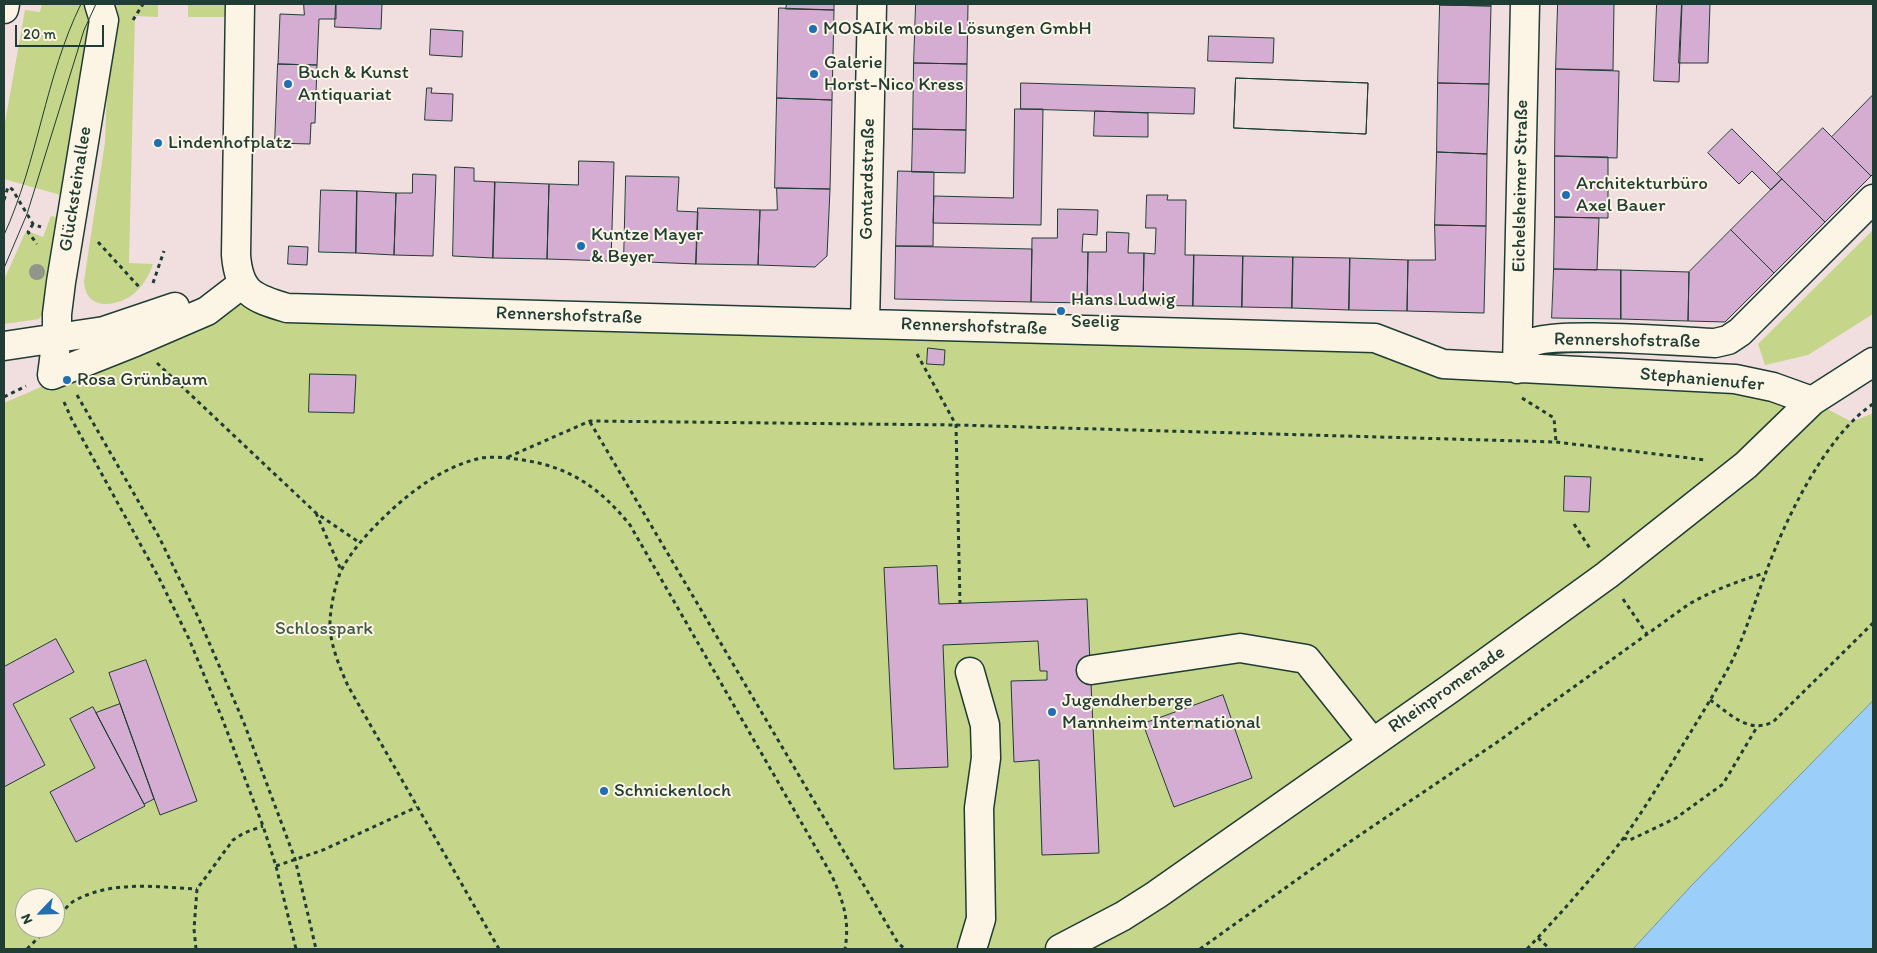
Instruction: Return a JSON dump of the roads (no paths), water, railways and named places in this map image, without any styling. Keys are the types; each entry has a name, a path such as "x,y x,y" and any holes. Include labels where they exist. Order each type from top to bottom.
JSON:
{"street":[{"path":"4,9 5,4"},
{"name":"Glücksteinallee","path":"100,4 104,20 57,314 58,372 136,342 207,311 242,284"},
{"path":"4,346 104,331 242,284 236,255 240,4"},
{"name":"Gontardstraße","path":"865,324 872,4"},
{"name":"Eichelsheimer Straße","path":"1516,369 1525,4"},
{"name":"Rennershofstraße","path":"242,284 250,294 262,301 287,308 1375,338 1443,364 1516,369 1528,345 1536,340 1577,337 1714,343 1728,340 1740,332 1873,199"},
{"path":"1812,401 1873,362"},
{"name":"Stephanienufer","path":"1516,369 1735,379 1773,387 1812,401"},
{"name":"Rheinpromenade","path":"1060,949 1123,916 1156,896 1607,575 1746,465 1812,401"},
{"path":"1091,670 1240,648 1306,659 1373,743"},
{"path":"970,672 985,725 986,758 979,808 981,920 972,949"}],"water":[{"path":"1873,701 1873,949 1633,949 1691,886"}],"tram line":[{"path":"4,235 16,207 59,60 81,4"},
{"path":"4,268 27,214 84,30 96,4"}],"place":[{"name":"MOSAIK mobile Lösungen GmbH","path":"813,29"},
{"name":"Galerie Horst-Nico Kress","path":"814,74"},
{"name":"Buch & Kunst Antiquariat","path":"288,84"},
{"name":"Lindenhofplatz","path":"158,143"},
{"name":"Architekturbüro Axel Bauer","path":"1566,195"},
{"name":"Kuntze Mayer & Beyer","path":"581,246"},
{"name":"Hans Ludwig Seelig","path":"1061,311"},
{"name":"Rosa Grünbaum","path":"67,380"},
{"name":"Jugendherberge Mannheim International","path":"1052,712"},
{"name":"Schnickenloch","path":"604,791"}],"park label":[{"name":"Schlosspark","path":"324,629"}]}
